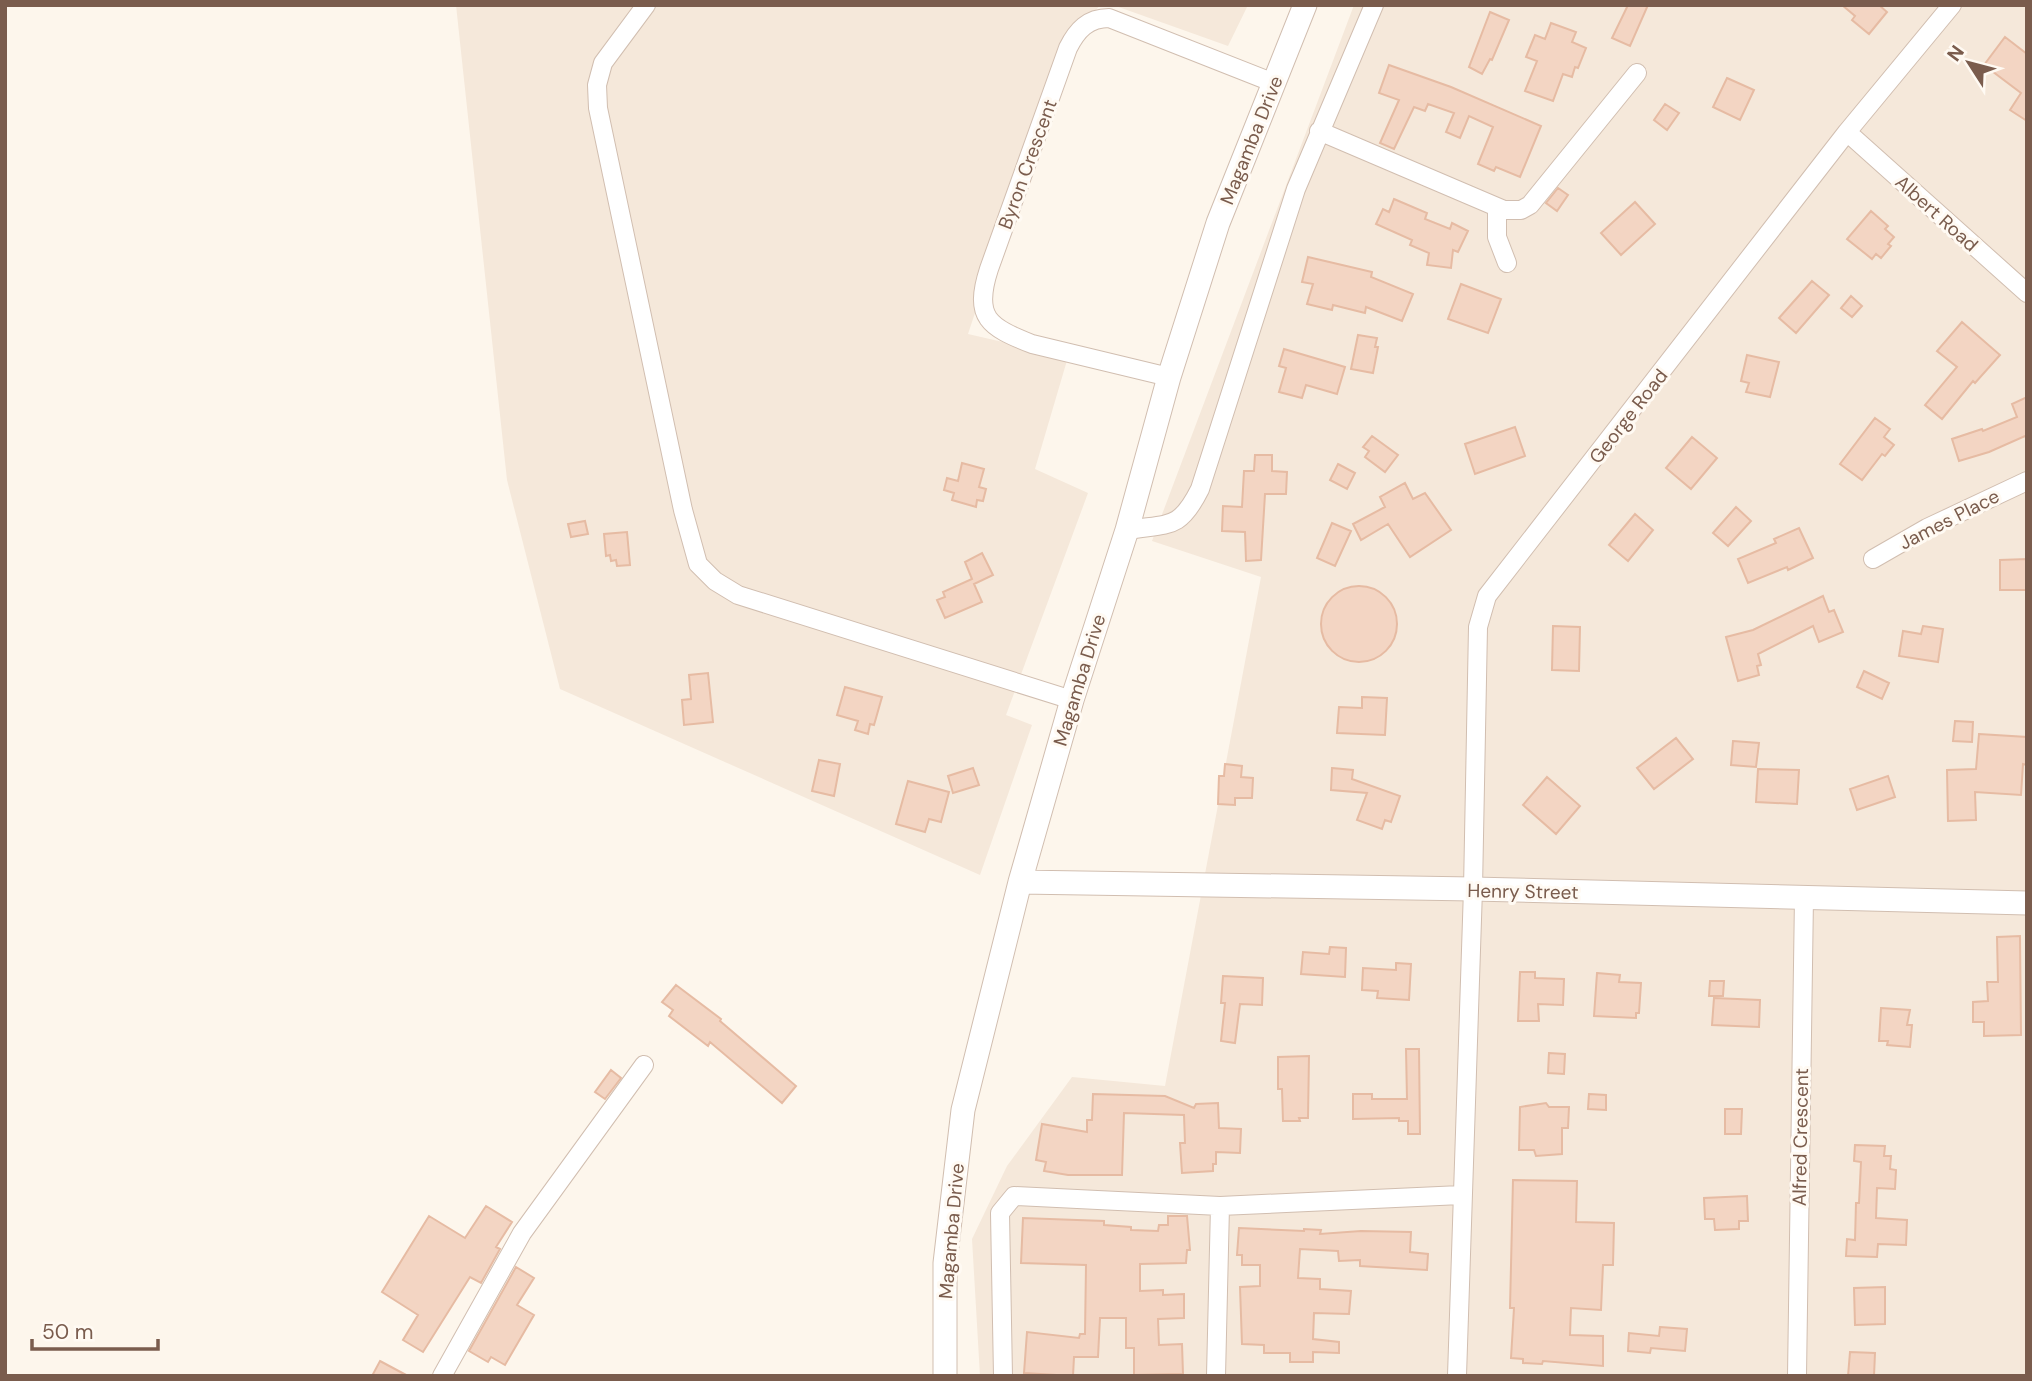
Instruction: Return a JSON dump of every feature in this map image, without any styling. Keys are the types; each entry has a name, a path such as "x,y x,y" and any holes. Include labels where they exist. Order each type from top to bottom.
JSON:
{"street":[{"path":"646,5 603,63 597,85 598,108 683,510 698,564 715,581 738,595 1072,700"},
{"name":"Magamba Drive","path":"945,1376 945,1263 962,1110 1020,882 1169,377 1218,223 1305,5"},
{"path":"1126,530 1173,523 1189,512 1281,229 1319,131 1374,5"},
{"name":"George Road","path":"1457,1376 1473,890 1478,627 1487,596 1847,132 1952,5"},
{"name":"Byron Crescent","path":"1169,377 1032,344 1011,336 995,326 982,306 982,290 989,269 1068,48 1075,34 1086,24 1097,18 1109,18 1274,83"},
{"path":"1319,131 1512,211 1530,205 1637,73"},
{"name":"Albert Road","path":"1847,132 2027,293"},
{"path":"1497,207 1497,237 1507,263"},
{"name":"James Place","path":"1873,559 1927,528 2027,481"},
{"name":"Henry Street","path":"1020,882 2027,903"},
{"name":"Alfred Crescent","path":"1797,1376 1804,897"},
{"path":"442,1376 522,1233 644,1065"},
{"path":"1003,1376 1000,1213 1014,1196 1220,1206 1461,1195"},
{"path":"1216,1376 1220,1206"}],"shaded area":[{"path":"456,5 1100,5 1062,52 968,334 1068,357 1035,469 1088,493 1006,715 1032,725 980,875 560,689 507,480"},
{"path":"1113,5 1248,5 1228,46"},
{"path":"1354,5 2027,5 2027,1376 980,1376 972,1239 1007,1166 1072,1077 1165,1086 1261,577 1152,541"}],"building":[{"path":"1628,5 1648,5 1630,46 1612,38"},
{"path":"1842,5 1879,5 1887,12 1869,34 1852,20 1855,16"},
{"path":"1490,12 1509,20 1492,60 1490,59 1482,74 1469,67"},
{"path":"1551,23 1576,32 1572,42 1586,48 1572,77 1563,74 1553,101 1525,91 1537,61 1526,57 1535,35 1545,39"},
{"path":"2005,37 2027,54 2027,121 2010,110 2021,93 1984,65"},
{"path":"1389,65 1451,87 1541,126 1520,177 1496,167 1494,171 1478,164 1493,127 1469,116 1460,138 1446,132 1454,113 1428,104 1425,111 1414,107 1394,149 1380,143 1399,100 1379,93"},
{"path":"1727,78 1754,90 1740,120 1713,107"},
{"path":"1665,104 1679,113 1667,130 1654,120"},
{"path":"1558,188 1568,195 1557,211 1546,203"},
{"path":"1394,199 1427,213 1425,219 1450,229 1452,223 1468,231 1458,252 1453,250 1451,268 1427,265 1429,253 1410,245 1412,240 1376,224 1383,209 1389,212"},
{"path":"1635,202 1655,224 1621,255 1601,233"},
{"path":"1871,211 1888,226 1885,229 1894,237 1888,244 1891,246 1881,258 1876,254 1872,259 1847,239"},
{"path":"1308,257 1372,272 1371,277 1413,294 1402,321 1366,307 1365,313 1333,305 1332,310 1307,304 1313,284 1302,282"},
{"path":"1812,281 1829,295 1796,333 1779,318"},
{"path":"1461,284 1501,299 1488,333 1448,319"},
{"path":"1851,296 1862,306 1852,317 1841,308"},
{"path":"1962,322 2000,355 1975,383 1973,381 1942,419 1925,405 1957,367 1937,351"},
{"path":"1358,335 1377,338 1373,373 1351,369"},
{"path":"1284,349 1345,367 1337,394 1306,385 1302,398 1279,392 1286,368 1279,366"},
{"path":"1747,355 1779,362 1770,397 1746,392 1749,383 1741,381"},
{"path":"2027,397 2027,439 2025,436 1989,452 1959,461 1952,439 1982,429 1983,431 2017,417 2012,404"},
{"path":"1875,418 1890,429 1884,437 1894,445 1885,456 1882,454 1862,480 1840,464"},
{"path":"1515,427 1525,456 1475,474 1465,444"},
{"path":"1372,436 1398,455 1385,472 1365,457 1369,451 1363,447"},
{"path":"1692,437 1717,458 1691,489 1666,468"},
{"path":"1255,455 1272,455 1272,471 1287,472 1286,494 1265,494 1261,560 1246,561 1245,532 1222,531 1223,506 1242,507 1244,471 1254,471"},
{"path":"962,463 984,469 979,487 986,489 983,501 977,500 976,507 952,500 954,493 944,490 947,478 958,481"},
{"path":"1338,464 1355,473 1347,489 1330,480"},
{"path":"1405,483 1413,499 1425,493 1451,530 1410,557 1388,524 1361,540 1353,524 1385,507 1380,497"},
{"path":"1736,507 1751,521 1728,546 1713,533"},
{"path":"1635,514 1653,530 1628,561 1609,545"},
{"path":"585,521 588,534 571,537 568,524"},
{"path":"1332,523 1351,531 1335,566 1317,558"},
{"path":"1799,528 1813,558 1788,570 1787,567 1748,583 1738,559 1776,543 1774,539"},
{"path":"627,532 630,565 617,566 616,560 611,561 610,555 606,556 604,534"},
{"path":"982,553 993,575 974,584 982,602 945,618 937,600 945,597 943,592 972,579 965,562"},
{"path":"2027,559 2027,590 2000,590 2000,560"},
{"path":"1359,586 1373,589 1386,597 1394,610 1397,624 1394,638 1386,651 1373,659 1359,662 1345,659 1332,651 1324,638 1321,624 1324,610 1332,597 1345,589"},
{"path":"1823,596 1829,612 1834,610 1843,632 1819,642 1813,626 1758,654 1761,665 1757,666 1759,675 1738,681 1726,637 1753,630"},
{"path":"1553,626 1580,627 1579,671 1552,670"},
{"path":"1923,626 1943,629 1938,662 1899,656 1903,631 1921,634"},
{"path":"1864,671 1889,683 1882,699 1857,687"},
{"path":"708,673 713,722 684,725 682,700 691,699 689,675"},
{"path":"845,687 882,697 874,725 870,724 868,734 855,730 858,721 837,715"},
{"path":"1362,697 1387,698 1385,735 1337,733 1339,707 1362,708"},
{"path":"1955,721 1973,722 1972,742 1953,741"},
{"path":"1979,734 2027,737 2027,765 2023,764 2021,795 1975,792 1976,820 1948,821 1947,770 1976,769"},
{"path":"1676,738 1693,759 1654,789 1637,768"},
{"path":"1733,741 1759,743 1756,767 1731,765"},
{"path":"819,760 840,764 834,796 812,791"},
{"path":"1225,764 1242,766 1241,777 1253,778 1252,798 1235,798 1235,805 1218,804 1219,776 1224,776"},
{"path":"973,768 979,785 953,793 948,776"},
{"path":"1332,768 1353,770 1352,779 1400,796 1391,822 1385,820 1382,829 1357,820 1367,793 1331,790"},
{"path":"1758,769 1799,770 1797,804 1756,802"},
{"path":"1888,776 1895,797 1857,810 1850,789"},
{"path":"1547,777 1580,806 1556,834 1523,805"},
{"path":"908,781 949,792 941,822 929,819 925,832 896,824"},
{"path":"2020,936 2021,1035 1984,1036 1984,1022 1973,1022 1973,1002 1988,1001 1987,982 1998,982 1997,937"},
{"path":"1330,947 1346,948 1345,977 1301,974 1303,952 1329,954"},
{"path":"1396,963 1411,964 1409,1000 1377,998 1378,991 1362,990 1363,968 1396,970"},
{"path":"1520,972 1535,972 1535,978 1564,979 1563,1005 1538,1004 1539,1021 1518,1021"},
{"path":"1597,973 1620,975 1619,982 1641,983 1639,1013 1636,1013 1636,1018 1594,1016"},
{"path":"1223,976 1263,978 1262,1005 1240,1004 1235,1043 1221,1041 1225,1003 1221,1003"},
{"path":"1710,981 1724,981 1723,996 1709,996"},
{"path":"676,985 721,1019 720,1021 796,1086 782,1103 710,1042 708,1046 669,1016 673,1010 662,1002"},
{"path":"1714,998 1760,1000 1759,1027 1712,1025"},
{"path":"1881,1008 1910,1010 1907,1025 1912,1025 1910,1047 1887,1045 1888,1041 1879,1041"},
{"path":"1406,1049 1419,1049 1420,1134 1408,1134 1408,1121 1399,1121 1399,1118 1353,1119 1353,1094 1372,1094 1372,1099 1407,1099"},
{"path":"1549,1053 1565,1054 1564,1074 1548,1073"},
{"path":"1309,1056 1308,1118 1283,1121 1282,1089 1278,1089 1278,1057"},
{"path":"611,1070 621,1078 605,1099 595,1092"},
{"path":"1093,1094 1165,1096 1194,1108 1196,1104 1218,1103 1219,1128 1241,1129 1240,1153 1216,1152 1213,1171 1182,1173 1180,1143 1185,1143 1184,1115 1124,1113 1122,1175 1068,1175 1044,1171 1046,1162 1036,1160 1042,1124 1087,1132 1087,1120 1092,1120"},
{"path":"1589,1094 1606,1095 1606,1110 1588,1109"},
{"path":"1546,1103 1549,1107 1569,1107 1568,1128 1562,1128 1562,1154 1536,1156 1534,1150 1519,1150 1520,1107"},
{"path":"1725,1109 1742,1109 1741,1134 1725,1134"},
{"path":"1855,1145 1885,1146 1884,1156 1891,1156 1890,1169 1896,1170 1895,1189 1877,1188 1876,1218 1907,1220 1906,1245 1878,1244 1877,1257 1846,1256 1847,1239 1855,1240 1856,1203 1859,1203 1861,1162 1854,1161"},
{"path":"1513,1180 1577,1181 1576,1222 1614,1223 1613,1265 1603,1265 1601,1310 1571,1308 1570,1335 1603,1336 1603,1366 1543,1361 1542,1364 1523,1363 1523,1359 1511,1358 1514,1308 1510,1308"},
{"path":"1747,1196 1748,1221 1739,1221 1739,1229 1715,1230 1714,1219 1705,1219 1704,1198"},
{"path":"486,1206 512,1222 496,1247 500,1249 481,1283 470,1277 423,1352 403,1340 418,1315 382,1292 429,1216 465,1238"},
{"path":"1168,1216 1187,1216 1190,1250 1187,1250 1186,1263 1140,1264 1140,1291 1163,1290 1163,1295 1184,1294 1184,1318 1158,1319 1159,1345 1182,1344 1183,1374 1134,1375 1134,1348 1126,1348 1126,1318 1100,1318 1098,1357 1074,1357 1073,1376 1024,1373 1027,1332 1079,1338 1080,1334 1085,1334 1086,1265 1021,1263 1023,1218 1104,1221 1104,1225 1131,1227 1131,1230 1158,1231 1159,1225 1168,1225"},
{"path":"1239,1228 1321,1230 1320,1234 1411,1232 1410,1252 1428,1254 1427,1270 1360,1266 1360,1260 1339,1261 1338,1251 1300,1249 1298,1278 1320,1279 1320,1289 1351,1291 1349,1314 1314,1313 1313,1339 1339,1342 1339,1353 1313,1352 1313,1362 1290,1362 1290,1353 1264,1353 1264,1345 1242,1344 1240,1287 1260,1286 1260,1265 1242,1265 1242,1255 1237,1255"},
{"path":"516,1267 534,1278 517,1305 534,1315 505,1365 491,1357 488,1362 469,1351"},
{"path":"1885,1287 1885,1324 1855,1325 1854,1288"},
{"path":"1660,1327 1687,1329 1685,1351 1651,1348 1650,1353 1628,1351 1629,1333 1659,1336"},
{"path":"1850,1352 1875,1353 1874,1376 1848,1376"},
{"path":"380,1361 408,1376 372,1376"}]}
